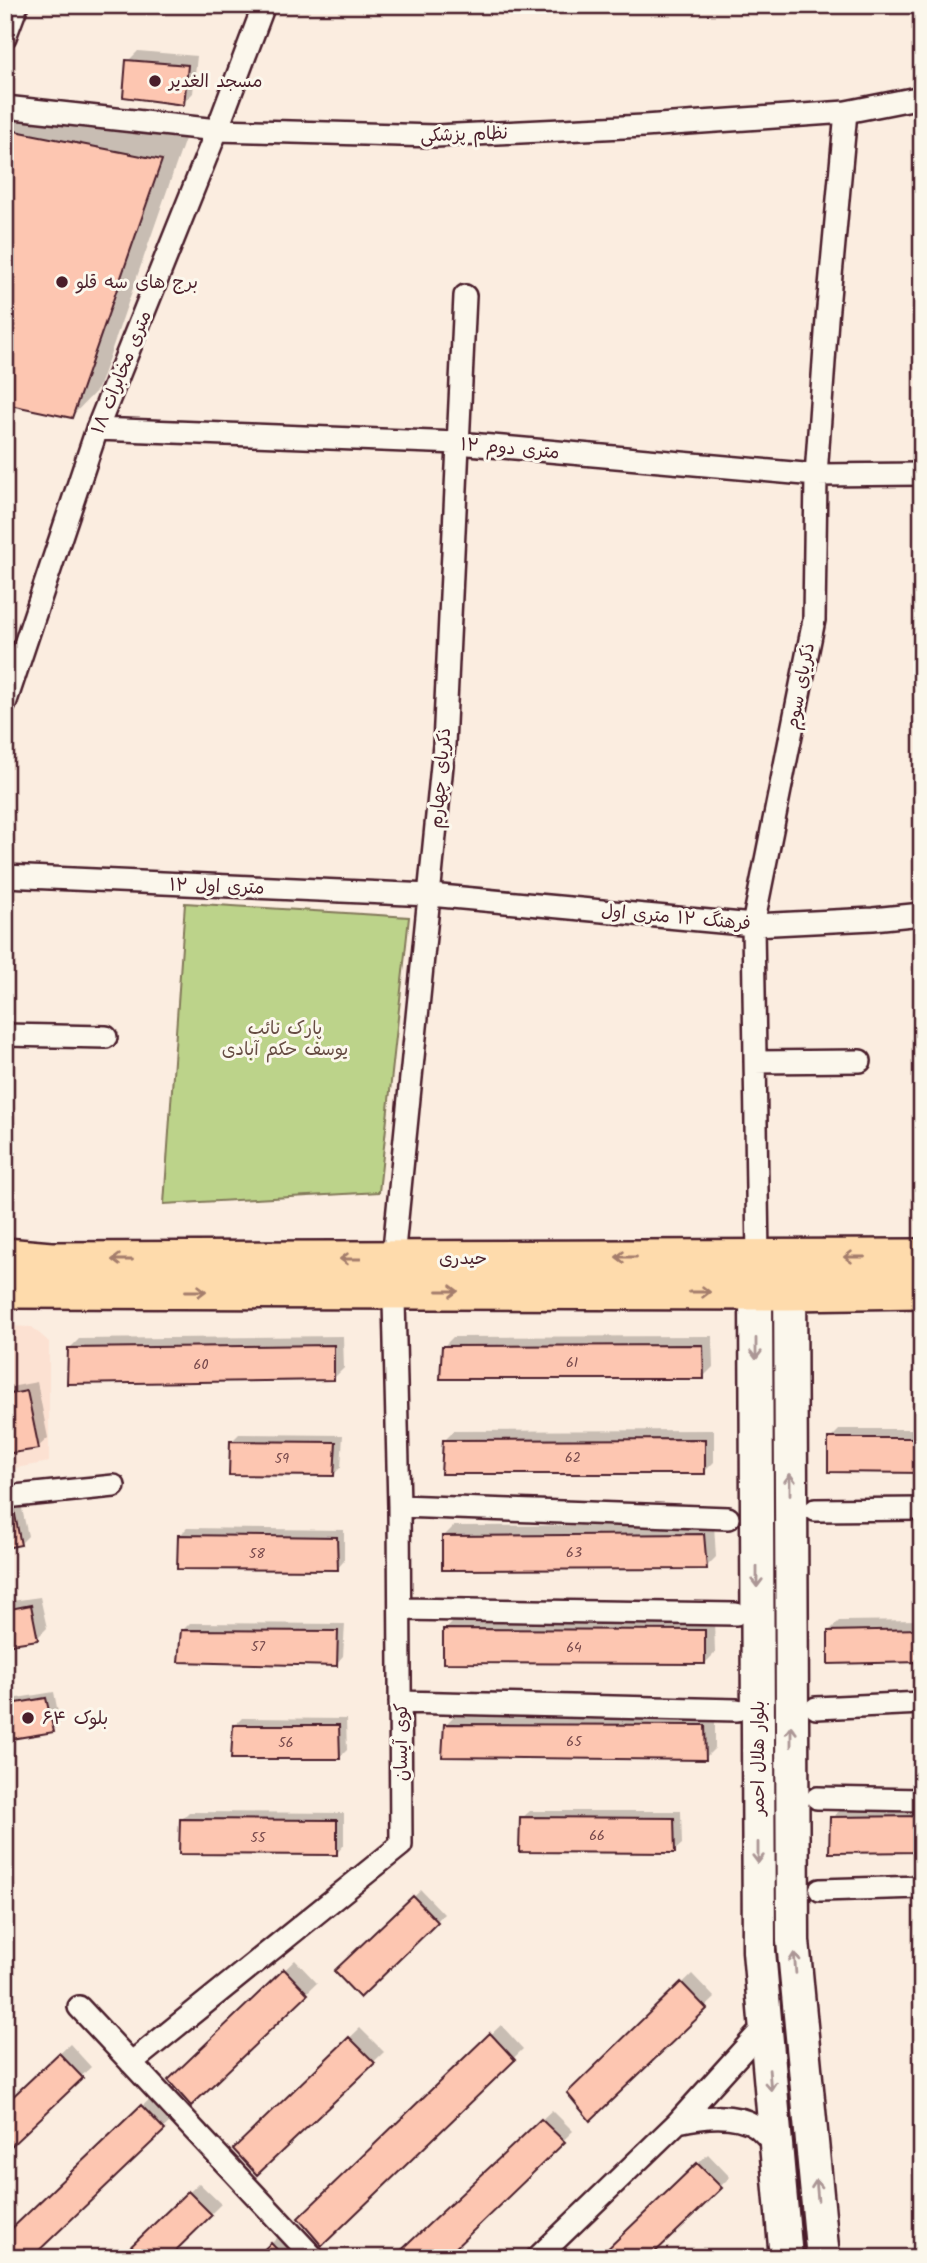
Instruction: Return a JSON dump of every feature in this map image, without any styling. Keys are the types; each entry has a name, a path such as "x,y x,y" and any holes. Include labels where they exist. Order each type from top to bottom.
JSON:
{"main road":[{"name":"حیدری","path":"5,1256 773,1292 922,1290"},
{"name":"حیدری","path":"5,1290 774,1257 922,1257"},
{"name":"بلوار هلال احمر","path":"774,1257 759,1951 786,2258"},
{"name":"بلوار هلال احمر","path":"773,1292 793,1941 824,2258"},
{"path":"766,2034 803,2041"},
{"path":"776,2146 813,2143"}],"street":[{"path":"5,37 17,5"},
{"name":"۱۸ متری مخابرات","path":"5,704 97,429 264,5"},
{"name":"نظام پزشکی","path":"5,107 217,130 436,136 846,113 922,97"},
{"name":"ذکریای سوم","path":"774,1257 755,1062 753,925 814,620 816,475 846,113"},
{"name":"ذکریای چهارم","path":"393,1275 444,745 466,296"},
{"name":"۱۲ متری دوم","path":"97,429 458,443 816,475 922,474"},
{"name":"۱۲ متری اول","path":"5,876 430,895"},
{"name":"فرهنگ ۱۲ متری اول","path":"430,895 753,925 922,914"},
{"path":"5,1035 106,1037"},
{"path":"755,1062 860,1061"},
{"name":"کوی آیسان","path":"131,2063 401,1845 399,1506 393,1275"},
{"path":"5,1497 114,1486"},
{"path":"399,1506 728,1518"},
{"path":"815,1510 922,1509"},
{"path":"400,1609 736,1614"},
{"path":"400,1702 737,1710"},
{"path":"816,1707 922,1703"},
{"path":"817,1798 922,1800"},
{"path":"820,1890 922,1887"},
{"path":"79,2007 314,2258"},
{"path":"537,2258 766,2034"},
{"path":"678,2122 703,2117 730,2118 756,2126 776,2146"}],"shaded area":[{"path":"5,1326 32,1327 49,1342 49,1462 5,1470"}],"green space":[{"name":"پارک نائب یوسف حکم آبادی","path":"185,903 409,917 379,1192 164,1204"}],"building":[{"name":"مسجد الغدیر","path":"126,60 188,65 184,105 123,97"},
{"name":"برج های سه قلو","path":"5,129 162,160 72,418 5,404"},
{"path":"334,1345 334,1380 67,1384 68,1348"},
{"path":"703,1345 704,1379 440,1379 442,1346"},
{"path":"27,1391 39,1449 5,1454 5,1395"},
{"path":"828,1438 922,1438 922,1473 828,1472"},
{"path":"705,1439 705,1474 441,1474 443,1440"},
{"path":"230,1441 336,1442 334,1476 229,1475"},
{"path":"14,1510 21,1545 5,1548 5,1512"},
{"path":"704,1534 707,1569 442,1570 442,1536"},
{"path":"178,1535 337,1537 338,1570 177,1569"},
{"path":"31,1605 38,1640 5,1645 5,1610"},
{"path":"443,1629 705,1630 705,1664 443,1663"},
{"path":"922,1629 922,1662 828,1664 828,1631"},
{"path":"181,1630 338,1631 337,1666 178,1662"},
{"name":"بلوک ۶۴","path":"46,1698 54,1732 5,1740 5,1705"},
{"path":"444,1724 705,1725 706,1760 442,1757"},
{"path":"233,1725 339,1725 340,1759 231,1759"},
{"path":"922,1816 922,1852 829,1853 830,1817"},
{"path":"520,1817 674,1818 675,1853 519,1852"},
{"path":"180,1819 337,1820 337,1855 179,1854"},
{"path":"413,1896 438,1922 360,1998 334,1971"},
{"path":"284,1969 308,1994 191,2106 168,2080"},
{"path":"681,1982 707,2009 590,2121 567,2093"},
{"path":"490,2033 515,2060 322,2246 298,2218"},
{"path":"349,2037 375,2063 257,2175 233,2149"},
{"path":"59,2053 83,2078 5,2152 5,2104"},
{"path":"141,2105 165,2130 31,2258 5,2258 5,2235"},
{"path":"541,2119 565,2142 445,2258 393,2258"},
{"path":"697,2163 722,2188 649,2258 598,2258"},
{"path":"188,2191 212,2215 168,2258 119,2258"},
{"path":"271,2243 285,2258 255,2258"}],"place":[{"name":"مسجد الغدیر","path":"155,81"},
{"name":"برج های سه قلو","path":"62,282"},
{"name":"بلوک ۶۴","path":"28,1718"}]}
